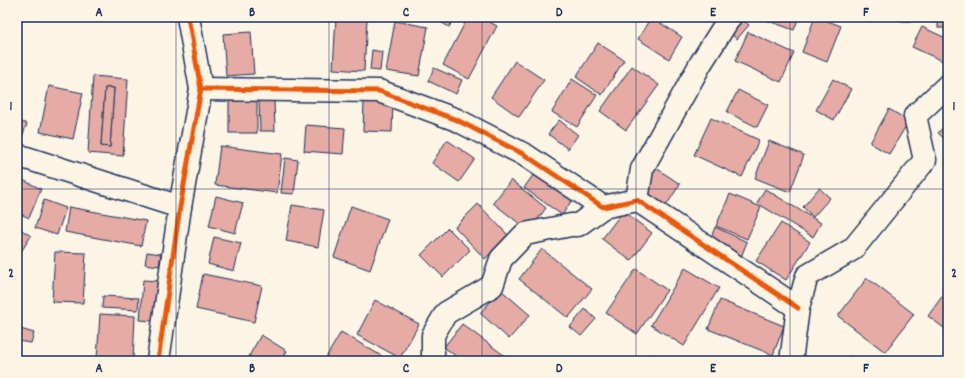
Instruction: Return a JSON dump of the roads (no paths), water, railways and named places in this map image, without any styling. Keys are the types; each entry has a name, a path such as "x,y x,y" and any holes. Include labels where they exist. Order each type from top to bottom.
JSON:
{"street":[{"path":"158,361 180,207 201,89 188,17"},
{"path":"637,200 642,169 701,63 730,17"},
{"path":"791,361 798,308 807,276 853,248 925,160 915,116 948,85"},
{"path":"201,89 379,91 464,123 525,155 603,207"},
{"path":"17,155 180,207"},
{"path":"433,361 433,335 446,313 492,286 501,259 525,234 578,225 603,207 637,200 798,308"}]}
